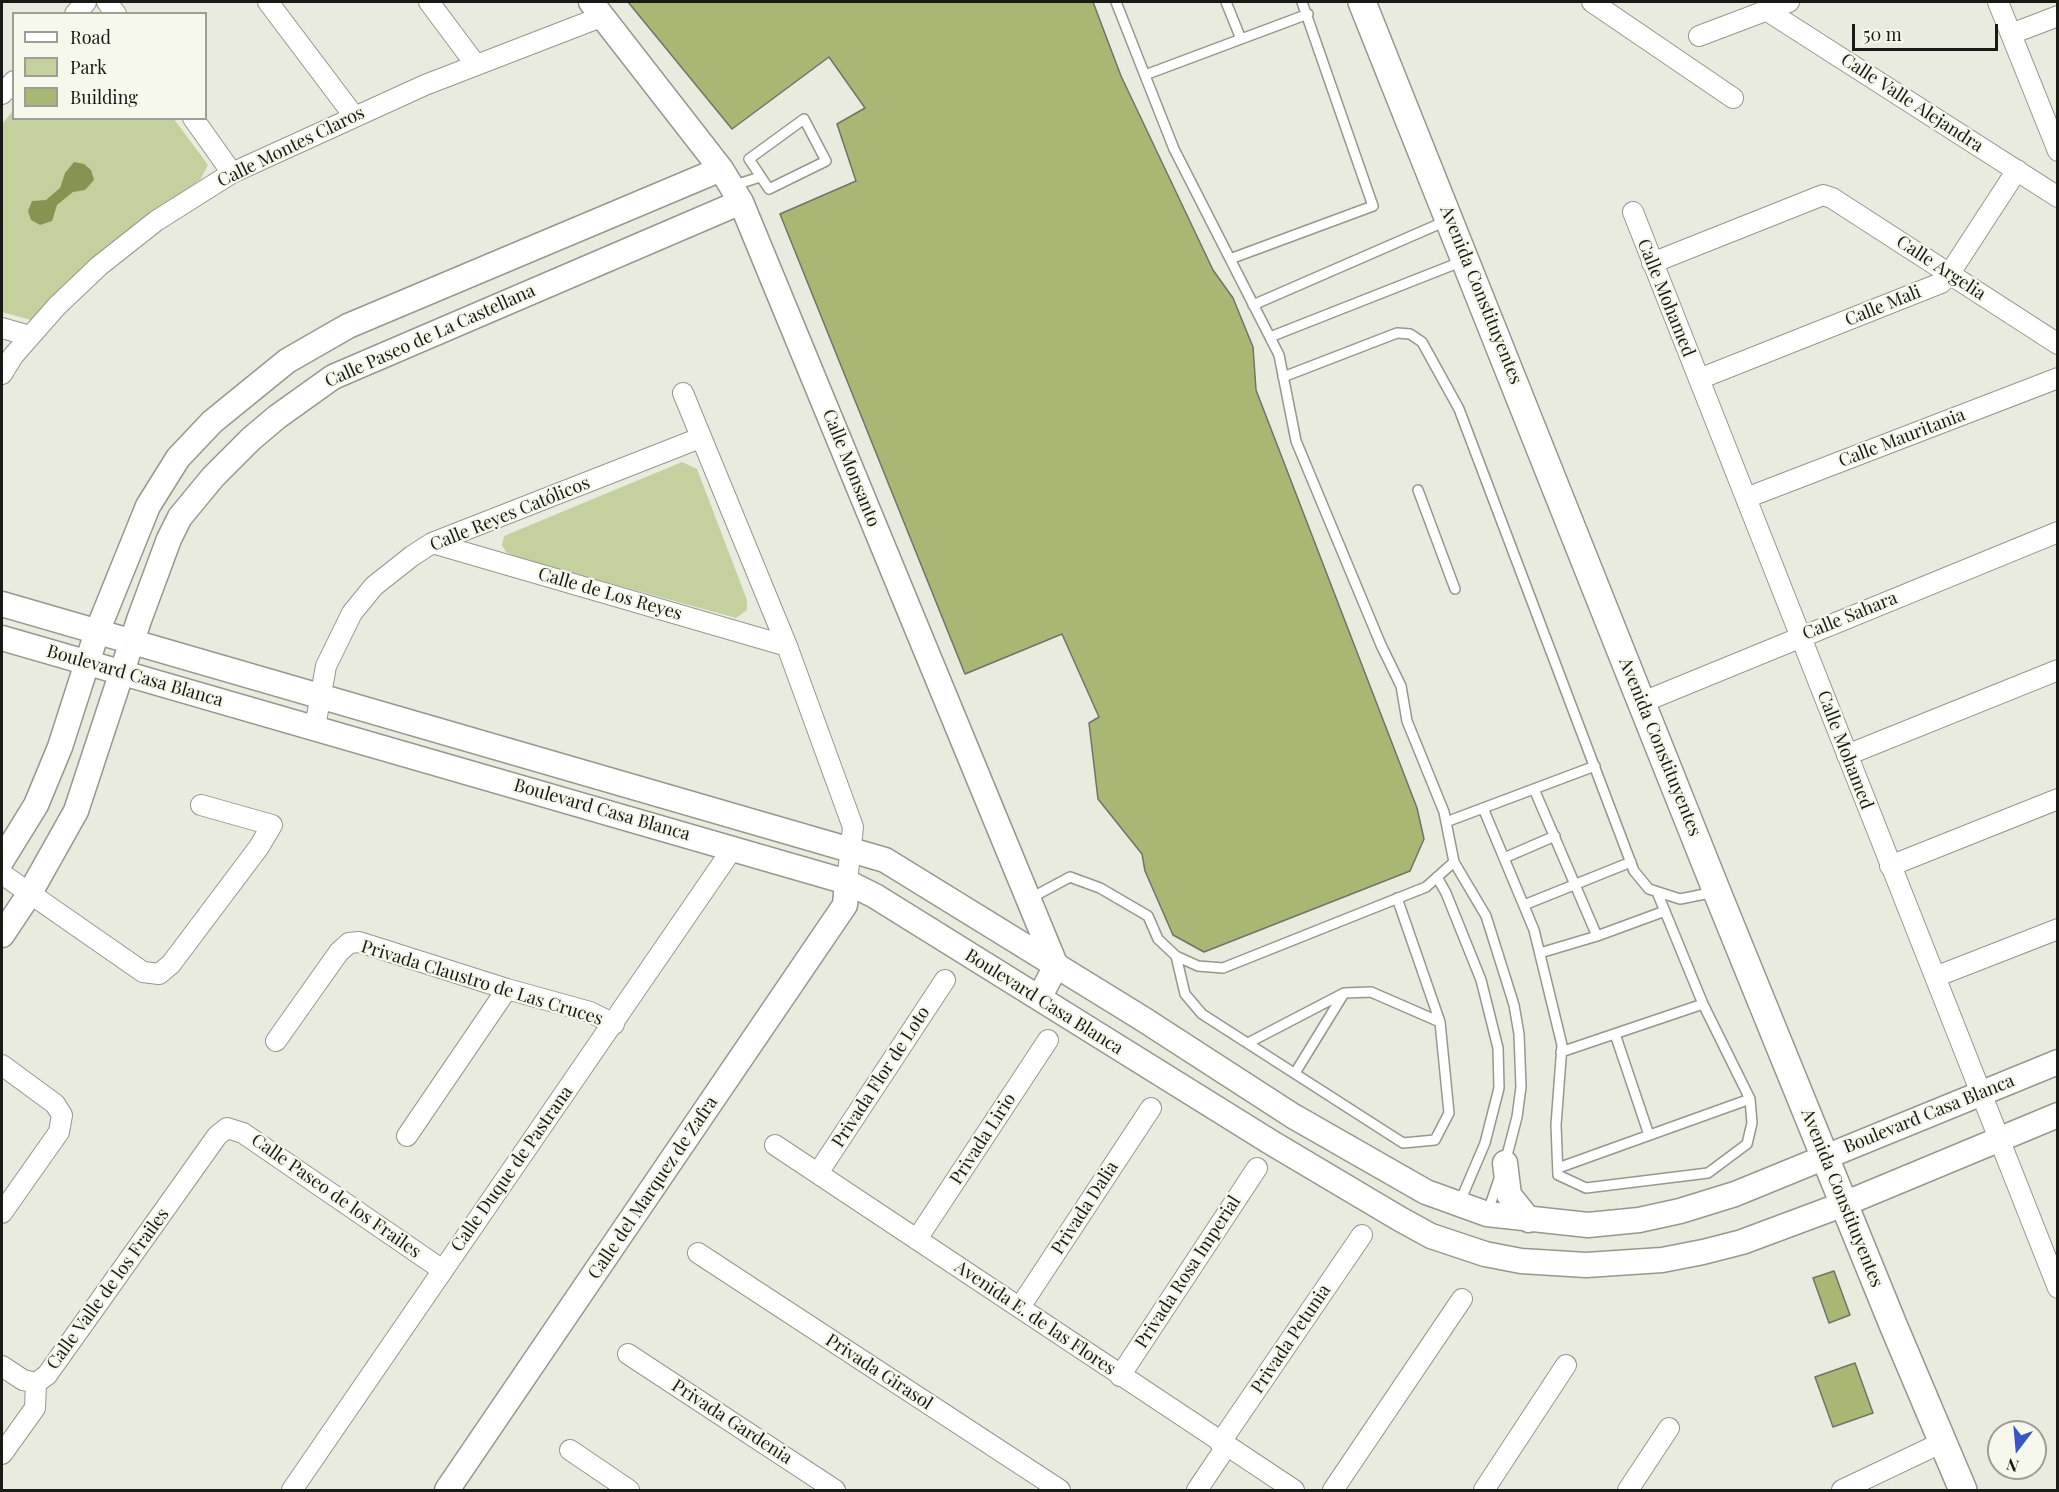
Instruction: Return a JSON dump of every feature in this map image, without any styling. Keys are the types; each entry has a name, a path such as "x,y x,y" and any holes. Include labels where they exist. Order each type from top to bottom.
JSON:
{"main road":[{"name":"Avenida Constituyentes","path":"1362,2 1451,219 1718,892 1963,1491"}],"street":[{"path":"268,2 354,116"},
{"path":"429,2 476,65"},
{"path":"1592,2 1733,98"},
{"path":"1699,36 1789,2"},
{"path":"1998,2 2057,147"},
{"name":"Calle Montes Claros","path":"2,374 30,336 57,306 123,246 232,173 354,116 476,65 596,9"},
{"name":"Calle Monsanto","path":"596,9 731,186 1056,966"},
{"name":"Calle Valle Alejandra","path":"1766,10 2058,197"},
{"path":"2011,34 2058,16"},
{"path":"194,120 232,173"},
{"name":"Calle Mali","path":"1699,379 1941,283 1950,273 2017,170"},
{"path":"2,860 36,805 60,747 86,662 137,530 173,465 212,422 287,361 348,326 731,186"},
{"name":"Calle Paseo de La Castellana","path":"2,935 30,893 76,811 169,539 184,511 251,439 333,377 731,186"},
{"name":"Calle Argelia","path":"1652,263 1823,195 1832,198 2058,344"},
{"name":"Calle Mohamed","path":"1633,212 1979,1093 2050,1249 2058,1288"},
{"path":"2,328 30,336"},
{"name":"Calle Mauritania","path":"1746,498 2058,378"},
{"path":"682,393 787,646 853,827 847,882"},
{"name":"Calle Reyes Católicos","path":"315,727 323,677 332,650 361,600 374,586 432,543 700,438"},
{"name":"Calle Sahara","path":"1643,702 2058,532"},
{"name":"Calle de Los Reyes","path":"432,543 787,646"},
{"name":"Boulevard Casa Blanca","path":"2,604 851,848 885,860 1293,1116 1399,1178 1487,1214 1587,1225 1639,1220 1680,1211 1735,1194 2058,1062"},
{"name":"Boulevard Casa Blanca","path":"2,638 847,882 875,896 1272,1143 1431,1236 1485,1254 1521,1261 1586,1265 1662,1260 1742,1242 1844,1204 2058,1114"},
{"path":"1847,755 2058,670"},
{"path":"666,829 675,799"},
{"path":"1890,866 2058,800"},
{"path":"2,874 143,972 159,974 171,964 259,846 272,825 201,805"},
{"name":"Calle Duque de Pastrana","path":"292,1491 441,1269 614,1024 733,848"},
{"name":"Calle del Marquez de Zafra","path":"447,1491 845,905 847,882"},
{"path":"1935,977 2058,929"},
{"name":"Privada Claustro de Las Cruces","path":"276,1041 339,952 349,943 359,942 507,989 590,1012 614,1024"},
{"path":"1039,998 1056,966"},
{"name":"Privada Flor de Loto","path":"818,1173 945,980"},
{"path":"407,1136 507,989"},
{"name":"Privada Lirio","path":"917,1239 1048,1040"},
{"path":"2,1065 55,1104 62,1115 59,1132 2,1213"},
{"name":"Privada Dalia","path":"1020,1307 1151,1108"},
{"name":"Calle Paseo de los Frailes","path":"227,1128 243,1133 441,1269"},
{"name":"Calle Valle de los Frailes","path":"2,1454 35,1408 36,1383 47,1375 217,1136 227,1128"},
{"name":"Avenida E. de las Flores","path":"775,1145 1294,1491"},
{"path":"1505,1163 1509,1195 1529,1220"},
{"name":"Privada Rosa Imperial","path":"1120,1376 1257,1168"},
{"path":"1431,1236 1459,1204"},
{"path":"1487,1214 1489,1230 1494,1241 1521,1261"},
{"name":"Privada Petunia","path":"1197,1491 1223,1445 1362,1235"},
{"name":"Privada Girasol","path":"698,1253 1060,1491"},
{"path":"1333,1491 1462,1299"},
{"name":"Privada Gardenia","path":"628,1354 835,1491"},
{"path":"1484,1491 1566,1365"},
{"path":"2,1366 23,1380 36,1383"},
{"path":"1628,1491 1670,1428"},
{"path":"1842,1491 1943,1442"},
{"path":"570,1450 629,1491"}],"lane":[{"path":"1116,2 1174,149 1279,355 1296,441 1380,645 1401,686 1407,721 1446,822 1454,862 1485,916 1514,1005 1519,1034 1521,1087 1517,1117 1505,1163 1487,1214"},
{"path":"1226,2 1241,39"},
{"path":"1230,259 1373,206 1302,2"},
{"path":"1145,75 1308,14"},
{"path":"804,119 826,161 769,189 760,177 749,159 804,119"},
{"path":"731,186 760,177"},
{"path":"1253,304 1451,219"},
{"path":"1270,337 1467,260"},
{"path":"1283,377 1397,333 1410,334 1422,342 1459,409 1634,871 1649,889 1680,899 1718,892"},
{"path":"1418,490 1455,589"},
{"path":"1446,822 1595,766"},
{"path":"1534,789 1597,936"},
{"path":"1483,808 1524,905 1540,953 1562,1045 1556,1125 1558,1175 1586,1188 1708,1173 1747,1144 1752,1123 1750,1099 1703,1004 1657,892"},
{"path":"1504,858 1554,836"},
{"path":"1029,899 1070,877 1100,888 1148,915 1158,939 1176,956 1198,966 1223,968 1426,887 1454,862"},
{"path":"1524,905 1631,862"},
{"path":"1437,877 1446,893 1481,980 1498,1048 1499,1088 1485,1143 1459,1204"},
{"path":"1176,956 1185,994 1202,1014 1403,1143 1435,1140 1449,1113 1440,1022 1397,898"},
{"path":"1540,953 1597,936 1665,911"},
{"path":"1248,1043 1344,993 1371,992 1440,1022"},
{"path":"1295,1074 1344,993"},
{"path":"1561,1052 1703,1004"},
{"path":"1615,1034 1649,1135"},
{"path":"1558,1168 1750,1099"}],"green space":[{"path":"12,112 12,120 175,120 208,165 200,180 133,229 35,321 2,312 2,124"},
{"path":"682,462 697,469 747,600 747,610 736,618 519,558 506,552 502,545 504,536"}],"shaded area":[{"path":"74,162 84,164 91,170 94,180 85,190 73,192 57,205 52,221 40,225 31,220 28,211 32,201 46,200 60,188 65,173"}],"building":[{"path":"628,2 1093,2 1121,76 1213,270 1233,298 1253,347 1256,390 1417,808 1424,839 1410,871 1204,952 1173,935 1145,871 1142,854 1098,799 1089,723 1099,717 1062,634 965,674 780,214 856,181 837,124 865,108 829,57 732,129"},
{"path":"1834,1271 1850,1315 1829,1323 1813,1278"},
{"path":"1855,1363 1873,1413 1833,1427 1815,1377"}]}
